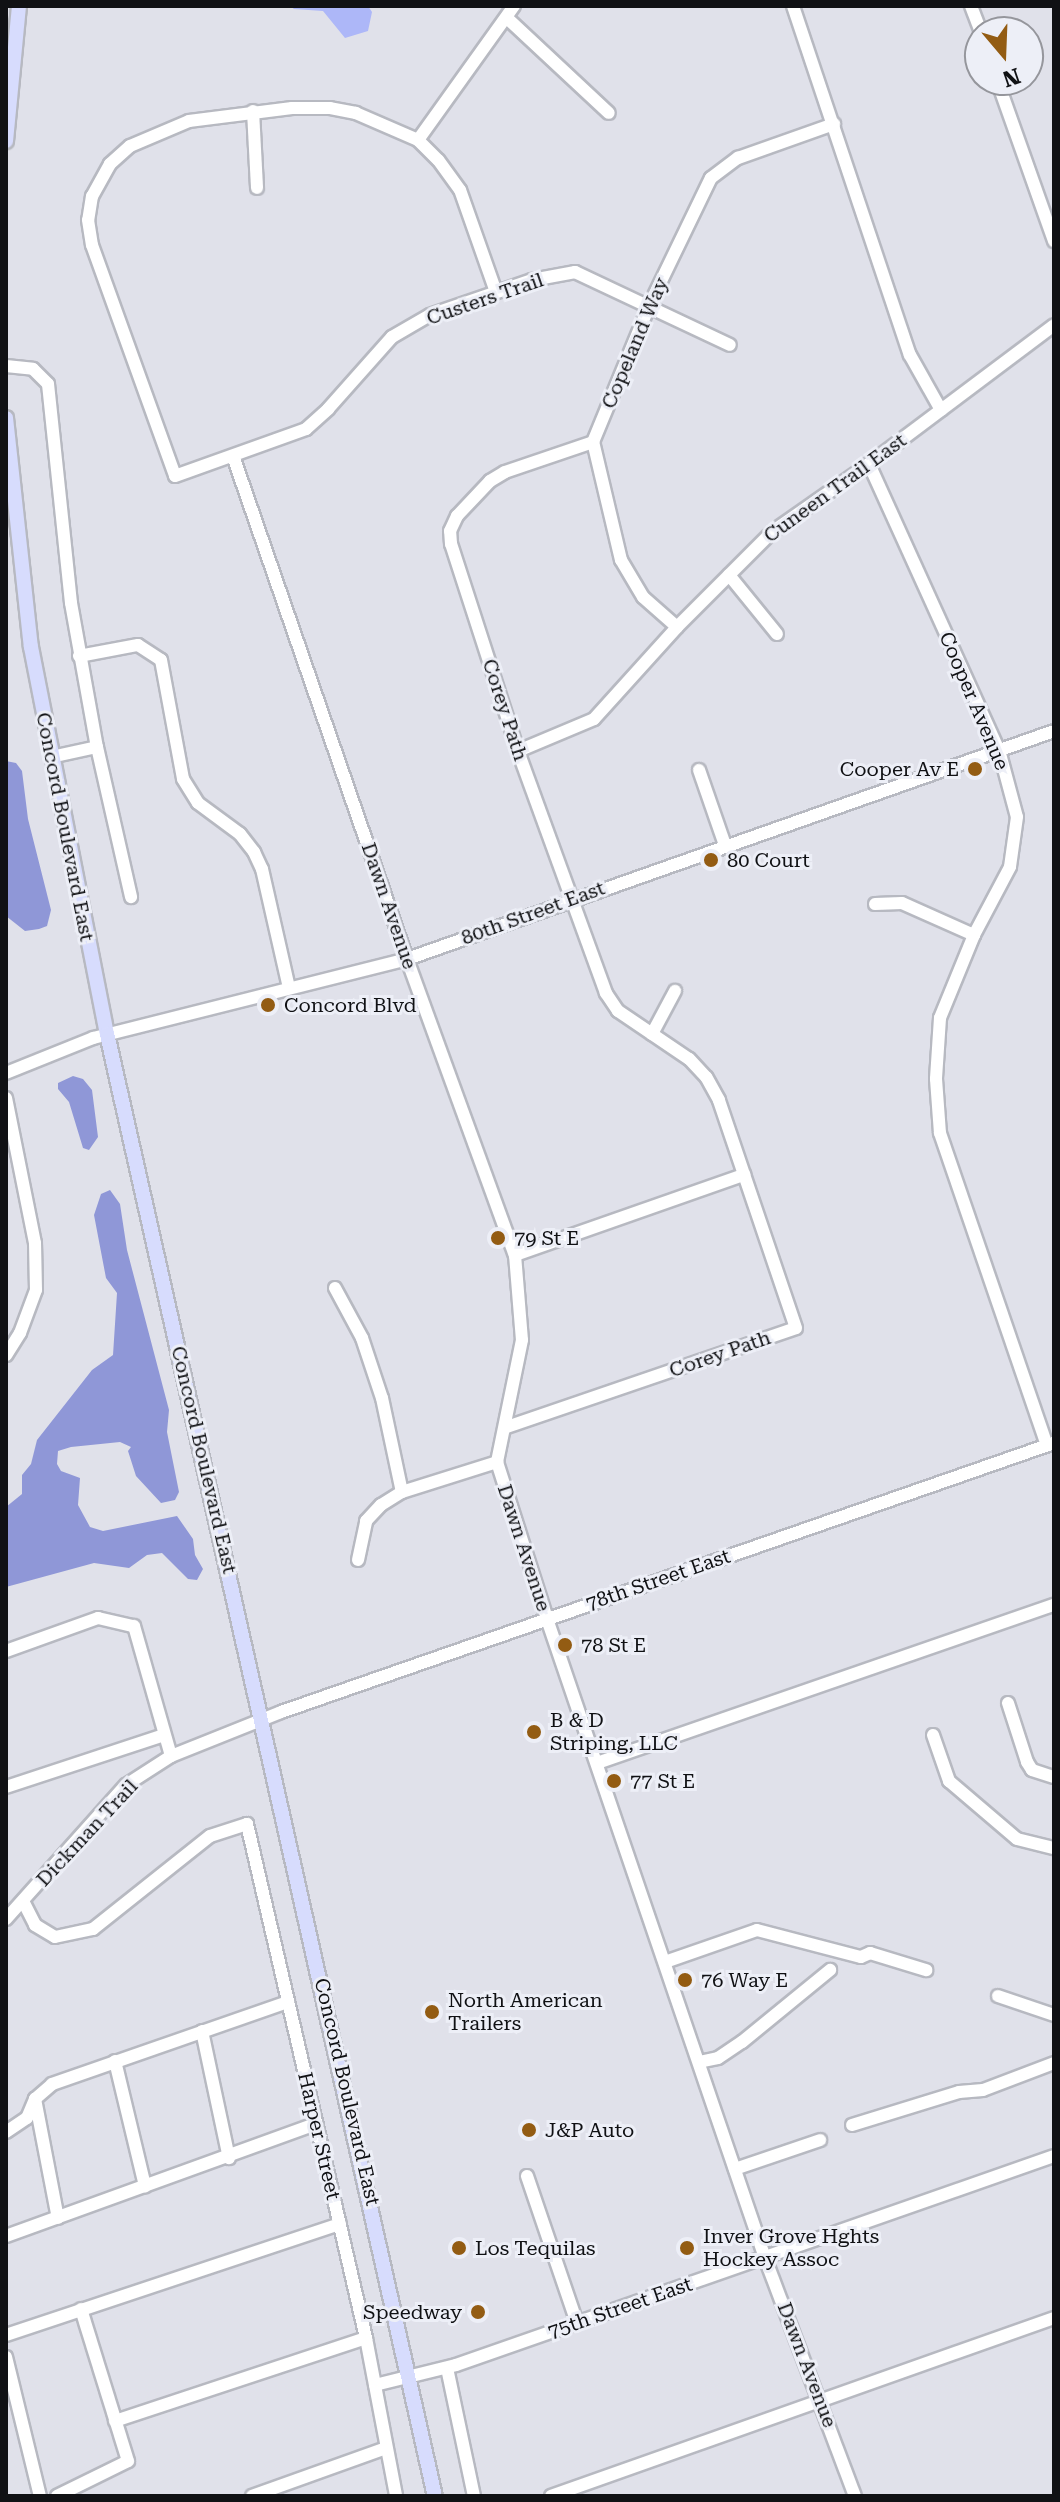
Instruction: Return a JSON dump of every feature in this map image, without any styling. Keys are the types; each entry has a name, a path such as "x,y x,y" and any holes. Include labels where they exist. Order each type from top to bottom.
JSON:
{"main road":[{"path":"6,141 19,6"},
{"name":"Concord Boulevard East","path":"6,418 23,591 51,757 107,1034 263,1718 435,2496"}],"street":[{"path":"418,140 514,6"},
{"path":"793,6 910,355 941,410"},
{"path":"507,18 609,113"},
{"path":"1003,96 1054,241"},
{"path":"257,188 253,111 343,110 368,116 418,140 460,190 496,292"},
{"name":"Custers Trail","path":"253,111 189,121 152,134 130,146 110,164 92,196 88,220 100,268 175,476 306,429 328,409 392,337 430,315 532,280 575,272 730,345"},
{"name":"Copeland Way","path":"593,442 649,306 711,178 738,158 834,124"},
{"name":"Cuneen Trail East","path":"518,751 594,719 677,627 772,532 869,464 1054,325"},
{"path":"6,366 33,369 48,384 59,515 79,656 131,897"},
{"path":"593,442 621,560 643,597 677,627"},
{"name":"Corey Path","path":"507,1427 796,1328 719,1100 706,1077 689,1059 618,1011 606,993 518,751 451,544 450,531 457,516 490,481 505,472 593,442"},
{"name":"Dawn Avenue","path":"233,456 407,959 515,1255 522,1340 507,1427 497,1462 547,1619 765,2258 855,2496"},
{"name":"Cooper Avenue","path":"869,464 999,750 1017,817 1010,867 974,935 940,1018 936,1079 940,1133 1050,1444"},
{"path":"729,575 777,634"},
{"path":"79,656 138,645 161,660 183,779 198,803 240,834 254,852 262,869 289,988"},
{"name":"80th Street East","path":"6,1073 107,1034 407,959 571,898 1054,731"},
{"path":"51,757 97,747"},
{"path":"699,770 725,845"},
{"path":"875,904 902,903 974,935"},
{"path":"652,1034 675,991"},
{"path":"6,1098 35,1243 36,1290 20,1333 6,1355"},
{"path":"515,1255 744,1175"},
{"path":"335,1288 367,1353 382,1398 402,1492"},
{"name":"78th Street East","path":"263,1718 1050,1444"},
{"path":"358,1560 366,1521 381,1505 402,1492 497,1462"},
{"path":"597,1763 1054,1605"},
{"path":"6,1651 98,1618 134,1626 171,1756"},
{"path":"1008,1703 1027,1762 1032,1770 1054,1777"},
{"name":"Dickman Trail","path":"6,1919 126,1785 171,1756 263,1718"},
{"path":"6,1787 164,1735"},
{"path":"933,1735 949,1781 1017,1839 1054,1848"},
{"name":"Harper Street","path":"23,1901 35,1925 55,1937 93,1929 210,1836 247,1824 366,2338 396,2496"},
{"path":"665,1962 757,1930 861,1957 870,1953 926,1970"},
{"path":"699,2062 718,2058 742,2042 830,1970"},
{"path":"998,1996 1054,2015"},
{"path":"6,2132 27,2118 35,2099 52,2084 288,2002"},
{"path":"202,2031 229,2158"},
{"path":"115,2061 145,2186"},
{"path":"852,2125 959,2092 983,2090 1054,2063"},
{"path":"35,2099 58,2218"},
{"path":"6,2236 229,2158 315,2124"},
{"path":"735,2169 820,2140"},
{"name":"75th Street East","path":"375,2385 447,2368 1054,2156"},
{"path":"527,2176 577,2323"},
{"path":"6,2335 340,2224"},
{"path":"57,2496 128,2461 81,2309"},
{"path":"551,2496 1054,2318"},
{"path":"115,2421 366,2338"},
{"path":"6,2357 40,2496"},
{"path":"447,2368 474,2496"},
{"path":"252,2496 386,2448"}],"shaded area":[{"path":"290,6 368,6 372,12 368,31 345,38 323,11"},
{"path":"6,761 16,763 22,771 28,819 51,910 47,926 39,929 25,931 6,916"},
{"path":"73,1076 83,1079 92,1090 98,1137 89,1150 83,1148 69,1102 58,1089 58,1083"},
{"path":"110,1190 120,1204 127,1250 169,1410 167,1432 179,1492 175,1500 161,1503 136,1476 128,1451 131,1447 120,1442 58,1451 57,1464 61,1471 80,1478 78,1505 90,1527 103,1531 177,1516 193,1539 195,1555 203,1569 197,1580 188,1579 162,1553 147,1555 129,1568 94,1563 6,1587 6,1507 22,1494 22,1475 31,1464 37,1440 92,1370 113,1355 117,1293 106,1278 94,1215 101,1194"}],"place":[{"name":"Cooper Av E","path":"975,769"},
{"name":"80 Court","path":"711,860"},
{"name":"Concord Blvd","path":"268,1005"},
{"name":"79 St E","path":"498,1238"},
{"name":"78 St E","path":"565,1645"},
{"name":"B & D Striping, LLC","path":"534,1732"},
{"name":"77 St E","path":"614,1781"},
{"name":"76 Way E","path":"685,1980"},
{"name":"North American Trailers","path":"432,2012"},
{"name":"J&P Auto","path":"529,2130"},
{"name":"Los Tequilas","path":"459,2248"},
{"name":"Inver Grove Hghts Hockey Assoc","path":"687,2248"},
{"name":"Speedway","path":"478,2312"}]}
